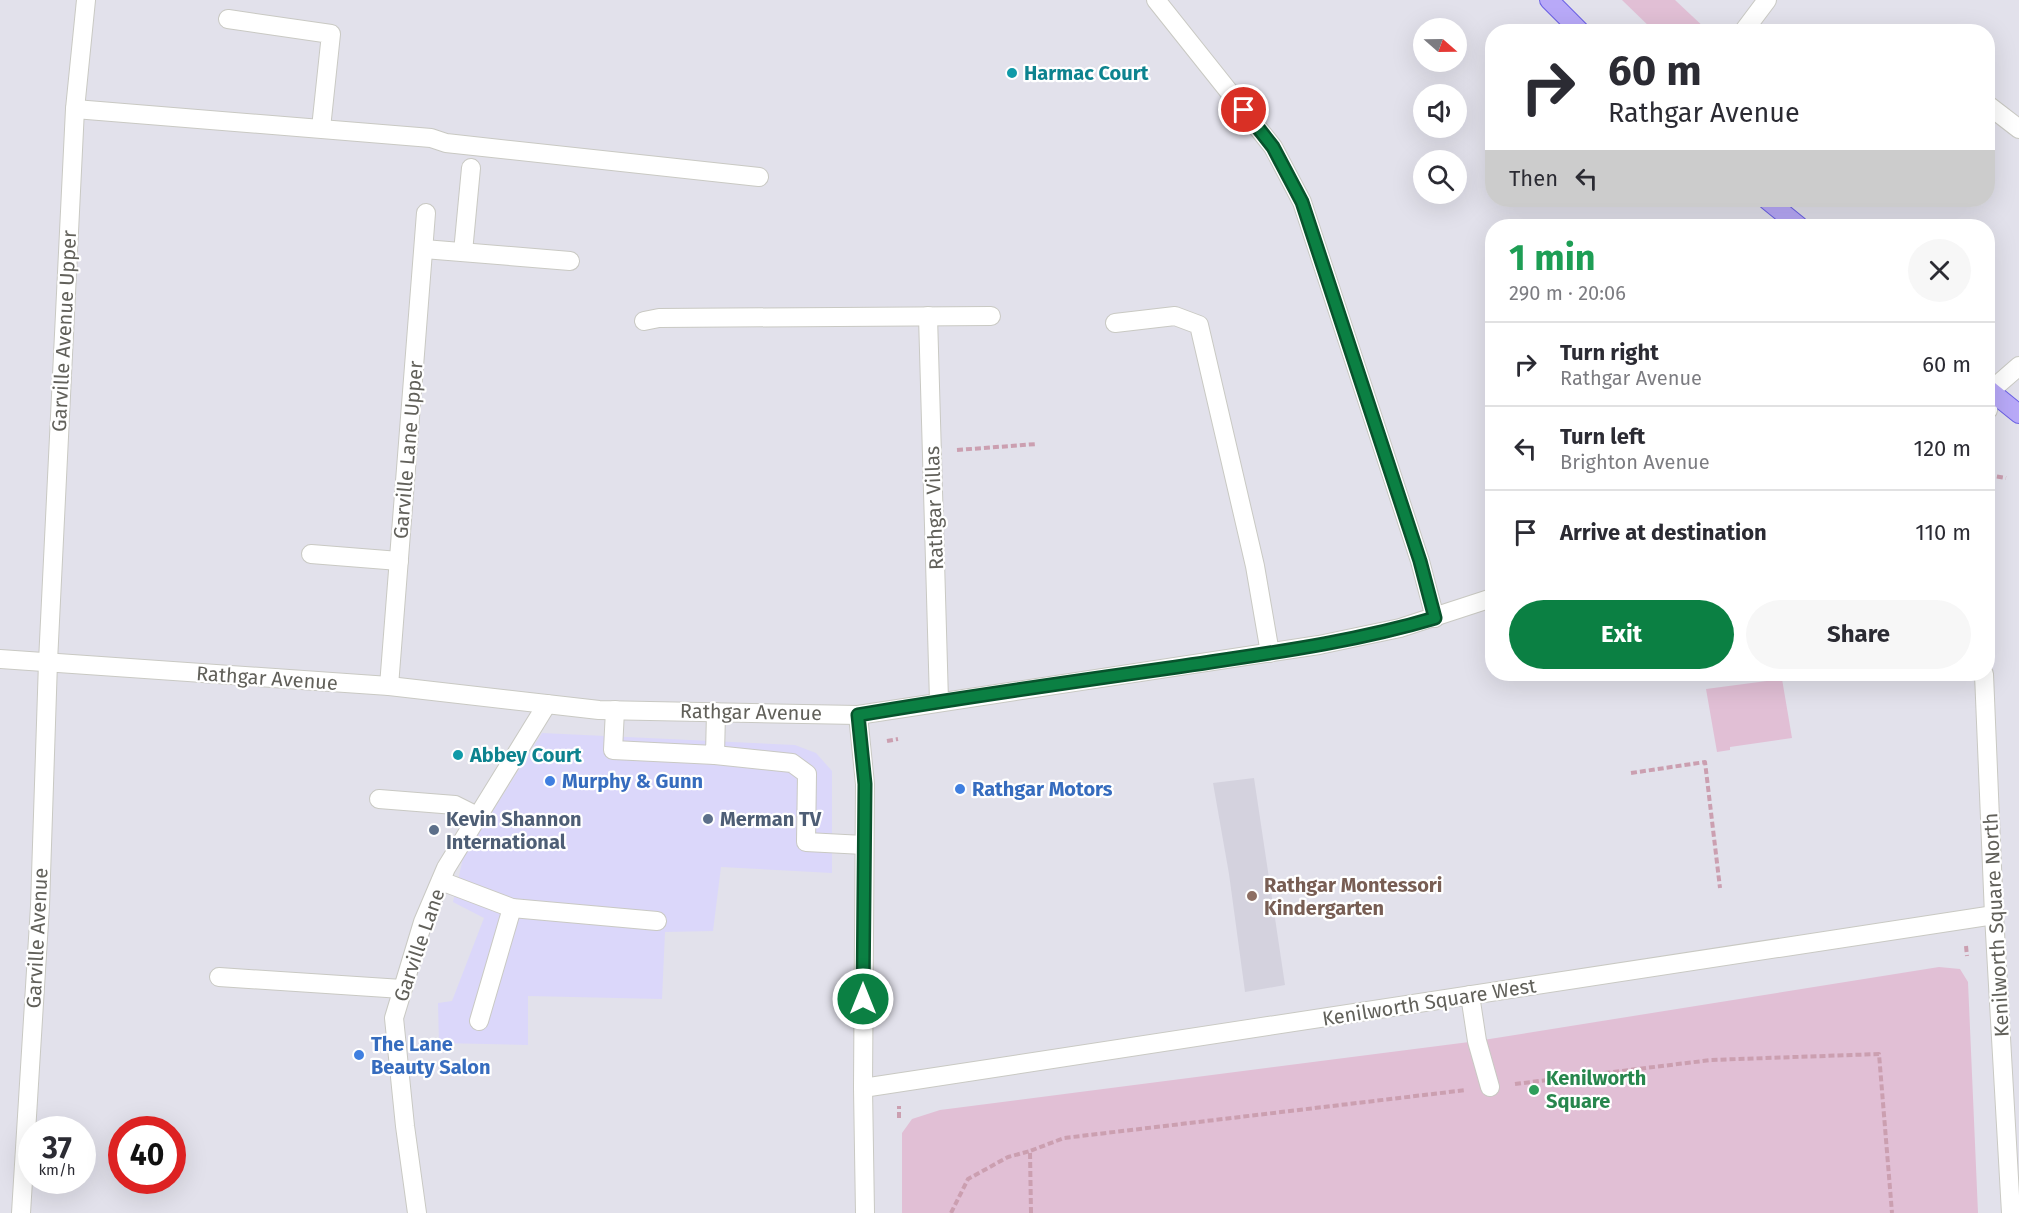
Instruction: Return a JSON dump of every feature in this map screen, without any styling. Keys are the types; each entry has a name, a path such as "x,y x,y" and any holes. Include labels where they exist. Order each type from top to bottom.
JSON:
{"main road":[{"path":"1549,0 1573,24"},
{"path":"1776,207 1790,219"},
{"path":"1995,396 2019,414"}],"street":[{"name":"Garville Avenue Upper","path":"48,662 75,109 86,0"},
{"path":"1156,0 1273,147 1302,202 1420,561 1435,618"},
{"path":"1749,24 1767,0"},
{"path":"228,19 330,34 321,128"},
{"path":"75,109 431,138 446,143 759,177"},
{"path":"1995,110 2019,129"},
{"path":"463,252 471,168"},
{"name":"Garville Lane Upper","path":"389,686 399,561 417,422 426,213"},
{"path":"424,249 570,261"},
{"name":"Rathgar Villas","path":"928,316 939,701"},
{"path":"651,320 991,316"},
{"path":"1115,323 1175,316 1199,325 1255,566 1270,653"},
{"path":"1995,385 2019,366"},
{"path":"311,554 399,561"},
{"name":"Rathgar Avenue","path":"0,660 389,686 615,710 858,715 1270,653 1400,628 1485,600"},
{"name":"Garville Avenue","path":"21,1213 40,906 48,662"},
{"name":"Kenilworth Square North","path":"1984,681 1994,915 2011,1213"},
{"name":"Garville Lane","path":"417,1213 394,1018 423,922 446,868 547,704"},
{"path":"615,710 613,750 715,755 792,763 807,774 806,842 864,845"},
{"path":"715,755 716,712"},
{"path":"858,715 865,784 863,1088 865,1213"},
{"path":"379,799 455,805 479,817"},
{"path":"441,881 512,908 657,921"},
{"path":"479,1021 512,908"},
{"name":"Kenilworth Square West","path":"863,1088 1994,915"},
{"path":"219,977 402,989"},
{"path":"1470,995 1477,1041 1490,1087"}],"path":[{"path":"932,452 1037,444"},
{"path":"1995,476 2006,478"},
{"path":"1631,773 1705,762 1720,888"},
{"path":"951,1213 968,1179 1008,1156 1030,1151 1064,1138 1711,1060 1880,1054 1892,1213"},
{"path":"1030,1151 1031,1213"}],"shaded area":[{"path":"1622,0 1675,0 1701,24 1647,24"},
{"path":"1782,681 1792,738 1730,747 1730,750 1717,752 1706,689"},
{"path":"542,733 795,745 816,753 832,771 832,873 721,867 713,931 665,932 662,999 528,996 528,1045 439,1043 438,1003 452,1001 484,918 453,902 463,858"},
{"name":"Rathgar Montessori Kindergarten","path":"1254,778 1285,985 1245,992 1229,874 1213,783"},
{"name":"Kenilworth Square","path":"1939,967 1960,969 1968,982 1978,1213 902,1213 902,1133 912,1119 940,1110 1477,1041"}],"place":[{"name":"Harmac Court","path":"1012,73"},
{"name":"Abbey Court","path":"458,755"},
{"name":"Murphy & Gunn","path":"550,781"},
{"name":"Rathgar Motors","path":"960,789"},
{"name":"Merman TV","path":"708,819"},
{"name":"Kevin Shannon International","path":"434,830"},
{"name":"Rathgar Montessori Kindergarten","path":"1252,896"},
{"name":"The Lane Beauty Salon","path":"359,1055"},
{"name":"Kenilworth Square","path":"1534,1090"}],"route":[{"path":"863,999 865,784 858,715 1319,645 1400,628 1435,618 1420,561 1302,202 1273,147 1244,110"}]}
